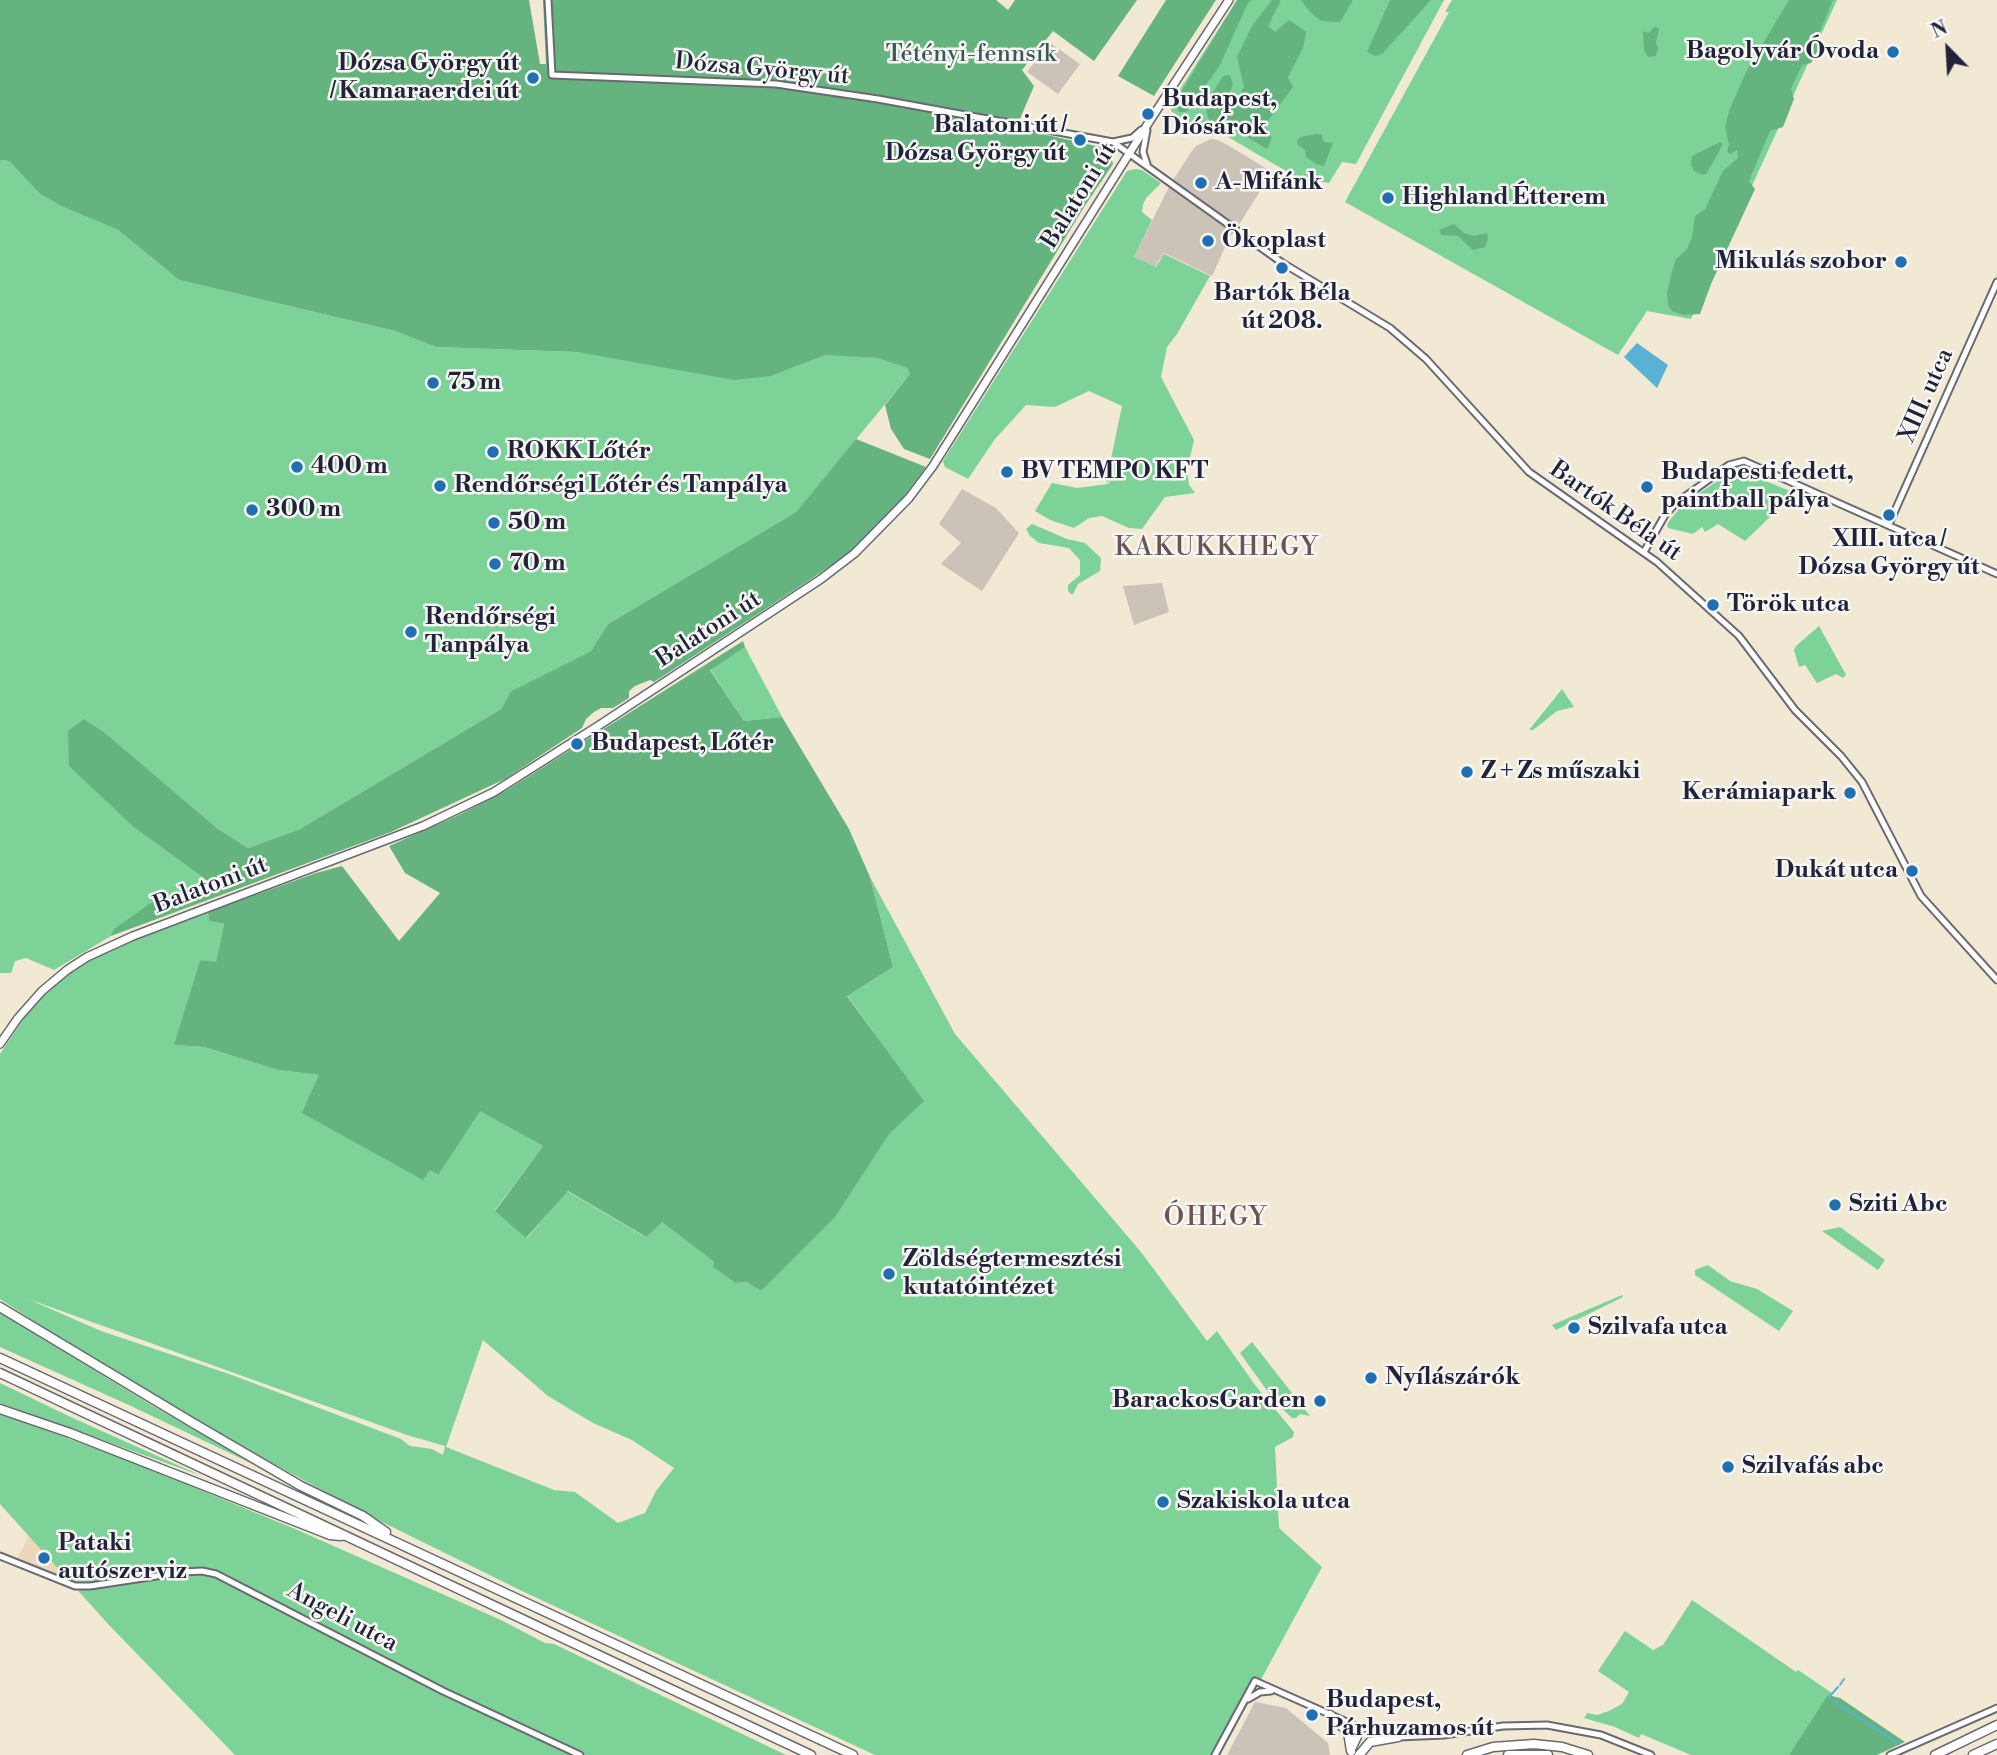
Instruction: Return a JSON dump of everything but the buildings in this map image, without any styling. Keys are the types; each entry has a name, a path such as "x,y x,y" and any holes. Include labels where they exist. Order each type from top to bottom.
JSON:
{"highway":[{"path":"0,1307 301,1486 363,1516 402,1544"},
{"path":"0,1358 853,1755"},
{"path":"0,1373 811,1755"},
{"path":"0,1409 70,1433 330,1535 348,1536"},
{"path":"1329,1715 1349,1734 1354,1754"},
{"path":"1935,1755 1997,1725"},
{"path":"1354,1754 1362,1728"},
{"path":"1354,1754 1370,1742 1398,1737"},
{"path":"1467,1755 1493,1747 1534,1744 1562,1747 1588,1755"},
{"path":"1973,1755 1997,1744"},
{"path":"1508,1755 1548,1755"}],"main road":[{"name":"Balatoni út","path":"0,1044 42,991 87,957 133,936 423,826 494,792 821,579 855,554 909,498 933,466 1149,122 1229,0"}],"street":[{"name":"Dózsa György út","path":"548,0 552,75 776,84 878,99 1113,142 1129,154"},
{"path":"1113,142 1132,138 1149,122"},
{"path":"1149,122 1143,152 1149,167"},
{"name":"Bartók Béla út","path":"1129,154 1247,239 1408,342 1529,472 1644,552 1677,578 1739,636 1795,710 1848,764 1875,804 1922,896 1997,980"},
{"name":"XIII. utca","path":"1889,524 1997,282"},
{"path":"1644,552 1675,503 1729,466 1744,461 1997,574"},
{"name":"Angeli utca","path":"0,1556 75,1586 183,1572 202,1571 216,1574 431,1685 580,1755"},
{"path":"1215,1755 1255,1681 1362,1728 1398,1737 1436,1736 1503,1726 1547,1725 1601,1735 1651,1755"},
{"path":"1245,1700 1260,1692 1274,1691"},
{"path":"1890,1755 1997,1708"}],"shaded area":[{"path":"1049,42 1080,64 1058,94 1027,72"},
{"path":"1211,139 1231,147 1272,172 1230,236 1212,276 1164,253 1155,267 1134,257 1171,183 1196,146"},
{"path":"962,489 996,508 1019,533 982,591 941,564 961,543 939,524"},
{"path":"1162,583 1169,612 1134,625 1123,586"},
{"path":"29,1535 61,1571 58,1576 17,1559"},
{"path":"1255,1702 1286,1708 1328,1743 1330,1755 1227,1755"}],"green space":[{"name":"Tétényi-fennsík","path":"0,0 529,0 540,64 546,64 543,0 996,0 1008,10 1015,0 1137,0 1094,61 1053,31 1022,70 1034,86 1016,128 1109,149 1113,164 930,459 904,449 891,429 885,405 910,374 907,368 877,358 826,355 771,376 734,380 577,352 436,347 395,331 179,280 118,230 40,194 9,161 0,160"},
{"path":"1166,0 1216,0 1154,96 1118,76"},
{"path":"1237,0 1444,0 1356,164 1342,162 1329,183 1318,181 1313,187 1218,131 1208,136 1171,111 1172,102"},
{"path":"1237,0 1251,0 1220,65 1186,112 1179,112 1175,102"},
{"path":"1272,0 1281,0 1268,26 1275,32 1289,20 1306,32 1303,48 1288,77 1293,87 1265,125 1272,138 1267,149 1227,125 1209,121 1205,105 1223,76 1230,75 1233,84 1225,104 1229,108 1236,103 1244,87 1237,57 1252,26"},
{"path":"1301,0 1353,0 1340,22 1321,21"},
{"path":"1390,0 1431,0 1382,54 1375,56 1367,52"},
{"path":"1452,0 1837,0 1691,319 1647,311 1618,355 1345,202 1449,12 1445,12"},
{"path":"1789,0 1833,0 1816,41 1819,48 1811,63 1802,65 1791,89 1794,99 1783,127 1770,131 1749,181 1755,189 1700,314 1683,315 1672,311 1668,305 1667,293 1676,259 1687,249 1695,216 1705,209 1723,171 1738,158 1737,150 1731,154 1727,152 1729,145 1725,127 1729,111 1746,72"},
{"path":"1655,26 1659,29 1656,42 1658,49 1656,56 1648,57 1644,50 1643,31 1649,33"},
{"path":"1321,134 1324,142 1333,143 1324,166 1306,157 1305,150 1298,145 1297,140 1301,137"},
{"path":"1720,142 1723,144 1707,173 1703,175 1694,171 1691,165 1692,156"},
{"name":"Rendőrségi Lőtér és Tanpálya","path":"0,160 9,161 40,194 118,230 179,280 395,331 436,347 577,352 771,376 826,355 849,355 877,358 907,368 910,374 796,512 608,624 591,651 511,691 501,709 300,829 248,848 217,828 104,732 84,719 136,829 214,886 158,898 141,919 120,926 111,936 54,970 26,958 15,961 11,973 0,973"},
{"path":"1142,170 1161,183 1146,198 1143,205 1142,212 1152,220 1134,257 1156,267 1164,254 1210,276 1167,347 1161,377 1194,440 1187,471 1189,485 1195,493 1165,497 1142,529 1129,528 1102,516 1089,518 1074,528 1050,520 1035,511 1052,483 1077,488 1108,484 1111,480 1106,483 1122,406 1089,391 1055,407 1026,405 995,439 968,479 945,467 943,461 1127,171"},
{"path":"1454,224 1464,233 1474,236 1487,233 1485,247 1473,250 1458,236 1441,235 1439,230"},
{"path":"856,439 926,467 894,510 867,537 805,583 654,682 650,680 635,686 629,691 629,698 613,708 601,708 594,712 586,719 582,728 505,779 391,832 111,936 114,929 158,898 213,885 136,829 69,766 68,731 84,719 104,732 217,828 248,848 300,829 501,709 511,691 591,651 608,624 796,512"},
{"path":"1736,469 1795,493 1745,541 1718,524 1705,532 1702,527 1693,534 1668,528 1670,520 1684,503"},
{"path":"1032,524 1067,539 1085,543 1101,558 1100,571 1078,584 1071,594 1068,585 1080,575 1080,560 1069,548 1039,543 1026,529"},
{"path":"1819,626 1846,675 1843,678 1836,674 1817,683 1805,665 1799,667 1794,650"},
{"path":"743,641 745,647 710,670 744,721 782,717 849,829 870,877 893,967 847,996 924,1101 889,1134 836,1216 763,1289 760,1290 747,1282 735,1283 713,1267 714,1262 662,1222 646,1237 568,1191 526,1238 495,1211 543,1146 480,1111 438,1175 430,1170 423,1180 302,1113 319,1075 278,1070 204,1047 174,1045 200,960 216,962 224,924 209,921 208,912 342,866 399,941 440,893 405,873 389,846 507,790"},
{"path":"745,647 782,717 744,721 710,669"},
{"path":"1562,689 1574,707 1557,711 1533,730 1529,730"},
{"path":"870,877 955,1034 1141,1252 1207,1341 1217,1331 1255,1385 1294,1432 1293,1437 1275,1447 1279,1528 1322,1567 1220,1755 875,1755 522,1591 374,1518 246,1449 0,1299 0,1054 26,1015 49,990 70,973 100,953 208,912 209,921 224,924 216,963 200,960 175,1045 204,1047 278,1070 319,1075 437,1175 479,1110 543,1146 495,1210 527,1238 567,1191 645,1237 661,1221 714,1262 713,1267 735,1283 747,1282 836,1216 889,1133 923,1101 847,995 893,967","holes":["28,1299 407,1435 445,1446 443,1455 432,1449 410,1446 401,1439 232,1375 101,1331","483,1340 548,1396 593,1423 632,1440 674,1468 656,1491 645,1513 618,1523 575,1492 554,1490 446,1447"]},
{"path":"1840,1227 1885,1260 1878,1270 1822,1231"},
{"path":"1708,1265 1730,1281 1757,1289 1793,1311 1779,1331 1695,1275 1695,1270"},
{"path":"1622,1295 1623,1297 1556,1330 1552,1325"},
{"path":"0,1313 158,1409 259,1467 0,1347"},
{"path":"1252,1342 1310,1416 1300,1414 1292,1418 1276,1403 1240,1353"},
{"path":"0,1383 75,1419 202,1476 0,1403"},
{"path":"0,1414 122,1458 293,1528 501,1620 545,1643 554,1644 786,1755 235,1755 109,1625 0,1504"},
{"path":"1692,1600 1796,1672 1798,1670 1832,1693 1789,1755 1691,1755 1641,1734 1639,1738 1615,1727 1584,1718 1587,1713 1597,1715 1622,1704 1629,1692 1598,1671 1625,1631 1653,1650 1663,1645"},
{"path":"1828,1695 1840,1698 1905,1742 1877,1755 1789,1755"}],"water":[{"path":"1637,343 1668,365 1657,388 1624,357"}],"waterway":[{"path":"1840,1685 1844,1679"},
{"path":"1830,1699 1838,1687"},
{"path":"1835,1702 1899,1744"}],"place":[{"name":"Bagolyvár Óvoda","path":"1893,52"},
{"name":"Dózsa György út / Kamaraerdei út","path":"533,78"},
{"name":"Budapest, Diósárok","path":"1148,114"},
{"name":"Balatoni út / Dózsa György út","path":"1080,140"},
{"name":"A-Mifánk","path":"1201,183"},
{"name":"Highland Étterem","path":"1388,198"},
{"name":"Ökoplast","path":"1208,241"},
{"name":"Mikulás szobor","path":"1901,262"},
{"name":"Bartók Béla út 208.","path":"1282,268"},
{"name":"75 m","path":"433,383"},
{"name":"ROKK Lőtér","path":"493,452"},
{"name":"400 m","path":"297,467"},
{"name":"BV TEMPO KFT","path":"1007,472"},
{"name":"Rendőrségi Lőtér és Tanpálya","path":"440,486"},
{"name":"Budapesti fedett, paintball pálya","path":"1647,487"},
{"name":"300 m","path":"252,510"},
{"name":"XIII. utca / Dózsa György út","path":"1889,515"},
{"name":"50 m","path":"494,523"},
{"name":"70 m","path":"495,564"},
{"name":"Török utca","path":"1713,605"},
{"name":"Rendőrségi Tanpálya","path":"411,632"},
{"name":"Budapest, Lőtér","path":"577,744"},
{"name":"Z + Zs műszaki","path":"1467,772"},
{"name":"Kerámiapark","path":"1850,793"},
{"name":"Dukát utca","path":"1912,871"},
{"name":"Sziti Abc","path":"1835,1205"},
{"name":"Zöldségtermesztési kutatóintézet","path":"889,1274"},
{"name":"Szilvafa utca","path":"1574,1328"},
{"name":"Nyílászárók","path":"1371,1378"},
{"name":"BarackosGarden","path":"1320,1401"},
{"name":"Szilvafás abc","path":"1728,1467"},
{"name":"Szakiskola utca","path":"1163,1502"},
{"name":"Pataki autószerviz","path":"44,1558"},
{"name":"Budapest, Párhuzamos út","path":"1312,1715"}],"district":[{"name":"KAKUKKHEGY","path":"1217,549"},
{"name":"ÓHEGY","path":"1216,1219"}]}
